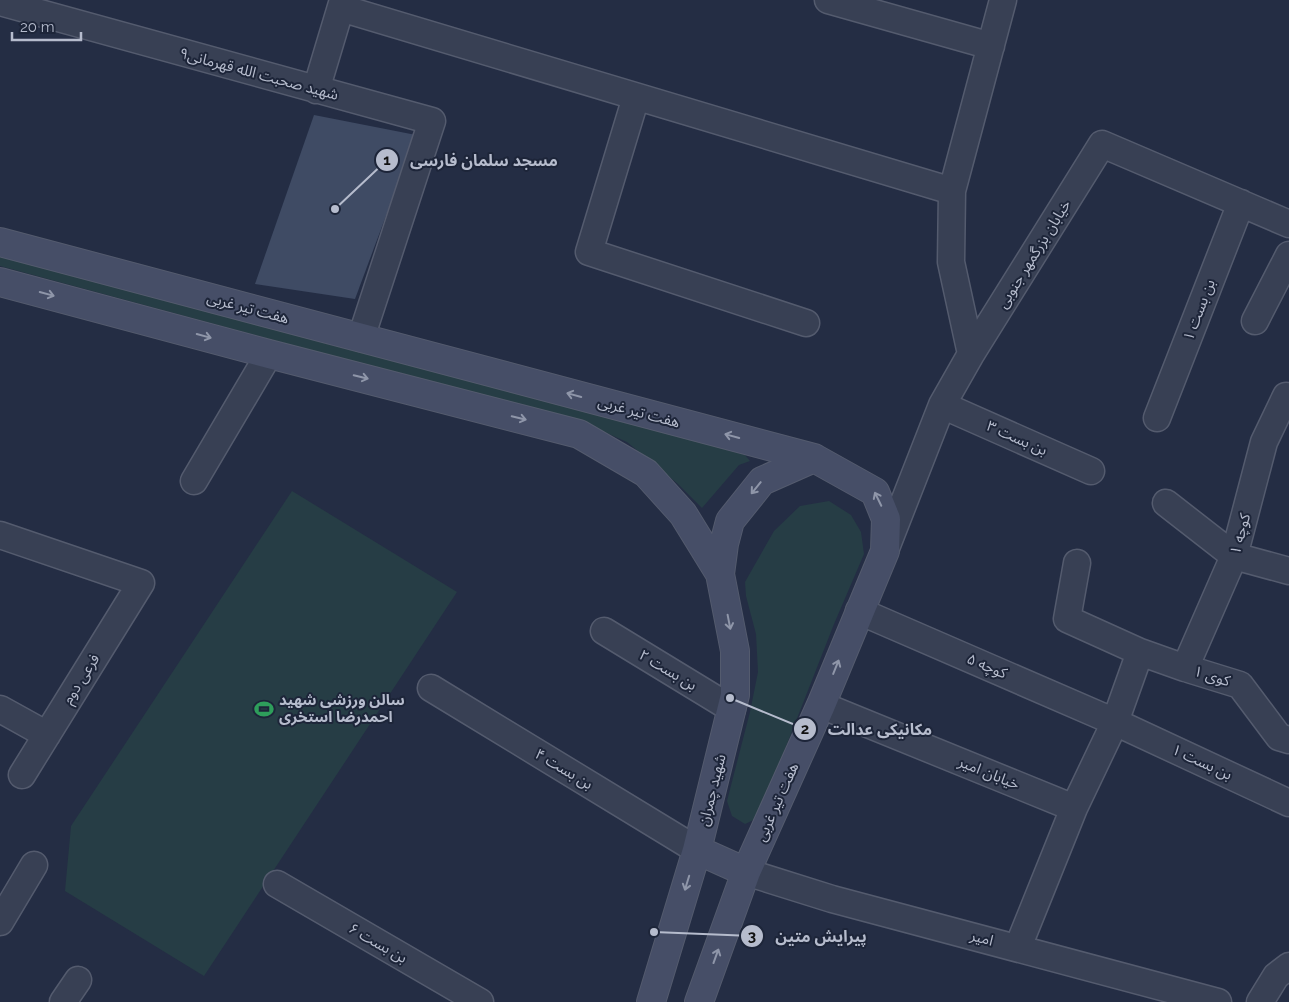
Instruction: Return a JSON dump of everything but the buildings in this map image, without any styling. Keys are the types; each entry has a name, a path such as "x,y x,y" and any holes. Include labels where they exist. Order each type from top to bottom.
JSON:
{"main road":[{"name":"هفت تیر غربی","path":"0,242 814,458 875,492 886,519 885,551 821,705 746,872"},
{"path":"0,282 579,434 646,473 683,514 720,574"},
{"path":"720,574 724,544 730,521 756,487 762,481 814,458"},
{"name":"شهید چمران","path":"651,1002 697,850 735,695 735,651 720,574"},
{"path":"697,850 746,872 699,1002"}],"street":[{"path":"828,0 991,46"},
{"path":"971,354 951,262 952,191 1003,0"},
{"name":"شهید صحبت الله قهرمانی۹","path":"0,2 432,121 361,338"},
{"path":"316,90 342,4 636,97 952,191"},
{"path":"636,97 589,252 806,324"},
{"name":"خیابان بزرگمهر جنوبی","path":"885,551 942,405 971,354 1102,144 1289,224"},
{"name":"بن بست ۱","path":"1157,418 1241,203"},
{"path":"1255,321 1289,255"},
{"path":"194,480 269,354"},
{"name":"کوچه ۱","path":"1185,668 1234,556 1264,442 1286,396"},
{"name":"بن بست ۳","path":"942,405 1091,471"},
{"path":"1166,503 1234,556 1289,571"},
{"name":"فرعی دوم","path":"1,538 141,583 22,775"},
{"path":"1018,947 1074,808 1115,722 1140,652 1066,619 1077,563"},
{"name":"کوچه ۵","path":"859,611 1115,722"},
{"name":"بن بست ۲","path":"604,631 732,709"},
{"name":"کوی ۱","path":"1140,652 1240,685 1279,736 1289,740"},
{"name":"بن بست ۴","path":"430,688 697,850"},
{"name":"خیابان امیر","path":"821,705 1074,808"},
{"path":"0,709 47,735"},
{"name":"بن بست ۱","path":"1115,722 1289,803"},
{"path":"0,922 34,865"},
{"name":"امیر","path":"746,872 832,899 1018,947 1218,1002"},
{"name":"بن بست ۶","path":"277,884 480,1002"},
{"path":"1260,1002 1276,976 1289,966"},
{"path":"63,1002 78,980"}],"shaded area":[{"path":"0,253 331,345 505,388 745,455 750,461 739,465 702,508 678,484 627,442 591,426 0,266"},
{"name":"سالن ورزشی شهید احمدرضا استخری","path":"292,491 457,592 204,976 65,891 71,826"},
{"path":"829,501 851,515 861,532 864,554 834,624 758,818 745,824 732,816 727,801 750,712 758,672 756,634 746,596 745,582 774,531 800,506"}],"place":[{"name":"مسجد سلمان فارسی","path":"335,209"},
{"name":"مکانیکی عدالت","path":"730,698"},
{"name":"سالن ورزشی شهید احمدرضا استخری","path":"264,709"},
{"name":"پیرایش متین","path":"654,932"}]}
